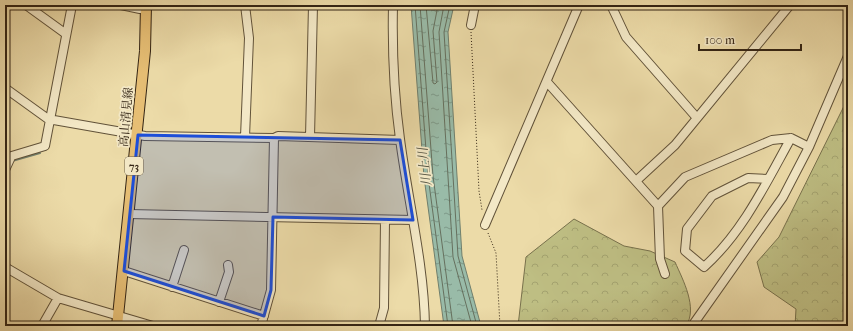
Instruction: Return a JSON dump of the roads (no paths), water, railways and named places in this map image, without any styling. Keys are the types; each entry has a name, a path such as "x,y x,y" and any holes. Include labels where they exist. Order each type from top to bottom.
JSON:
{"main road":[{"name":"高山清見線","path":"117,326 138,134 145,51 143,7"}],"street":[{"path":"26,5 64,33"},
{"path":"8,161 44,146 64,33 72,5"},
{"path":"121,5 143,7"},
{"path":"245,5 249,38 245,137"},
{"path":"310,137 313,5"},
{"path":"393,5 394,76 400,140 423,283 425,326"},
{"path":"471,25 475,5"},
{"path":"485,225 547,82 578,5"},
{"path":"611,5 626,37 697,118"},
{"path":"636,181 675,145 790,5"},
{"path":"692,326 783,197 809,147 848,56"},
{"path":"547,82 658,206 659,252 665,274"},
{"path":"5,88 48,119 138,134 400,140"},
{"path":"261,326 271,290 274,138"},
{"path":"658,206 685,177 772,140 791,138 809,147"},
{"path":"768,179 748,178 712,196 687,229 685,251 704,267 714,257 742,224 768,179 791,138"},
{"path":"129,214 413,220"},
{"path":"379,326 384,308 385,220"},
{"path":"172,287 184,250"},
{"path":"219,302 229,272 228,265"},
{"path":"5,267 58,298 153,326"},
{"path":"124,271 264,316"},
{"path":"42,326 58,298"}],"water":[{"name":"川上川","path":"411,5 454,5 448,32 462,256 481,326 444,326 424,177"}],"waterway":[{"path":"12,161 40,153"}]}
